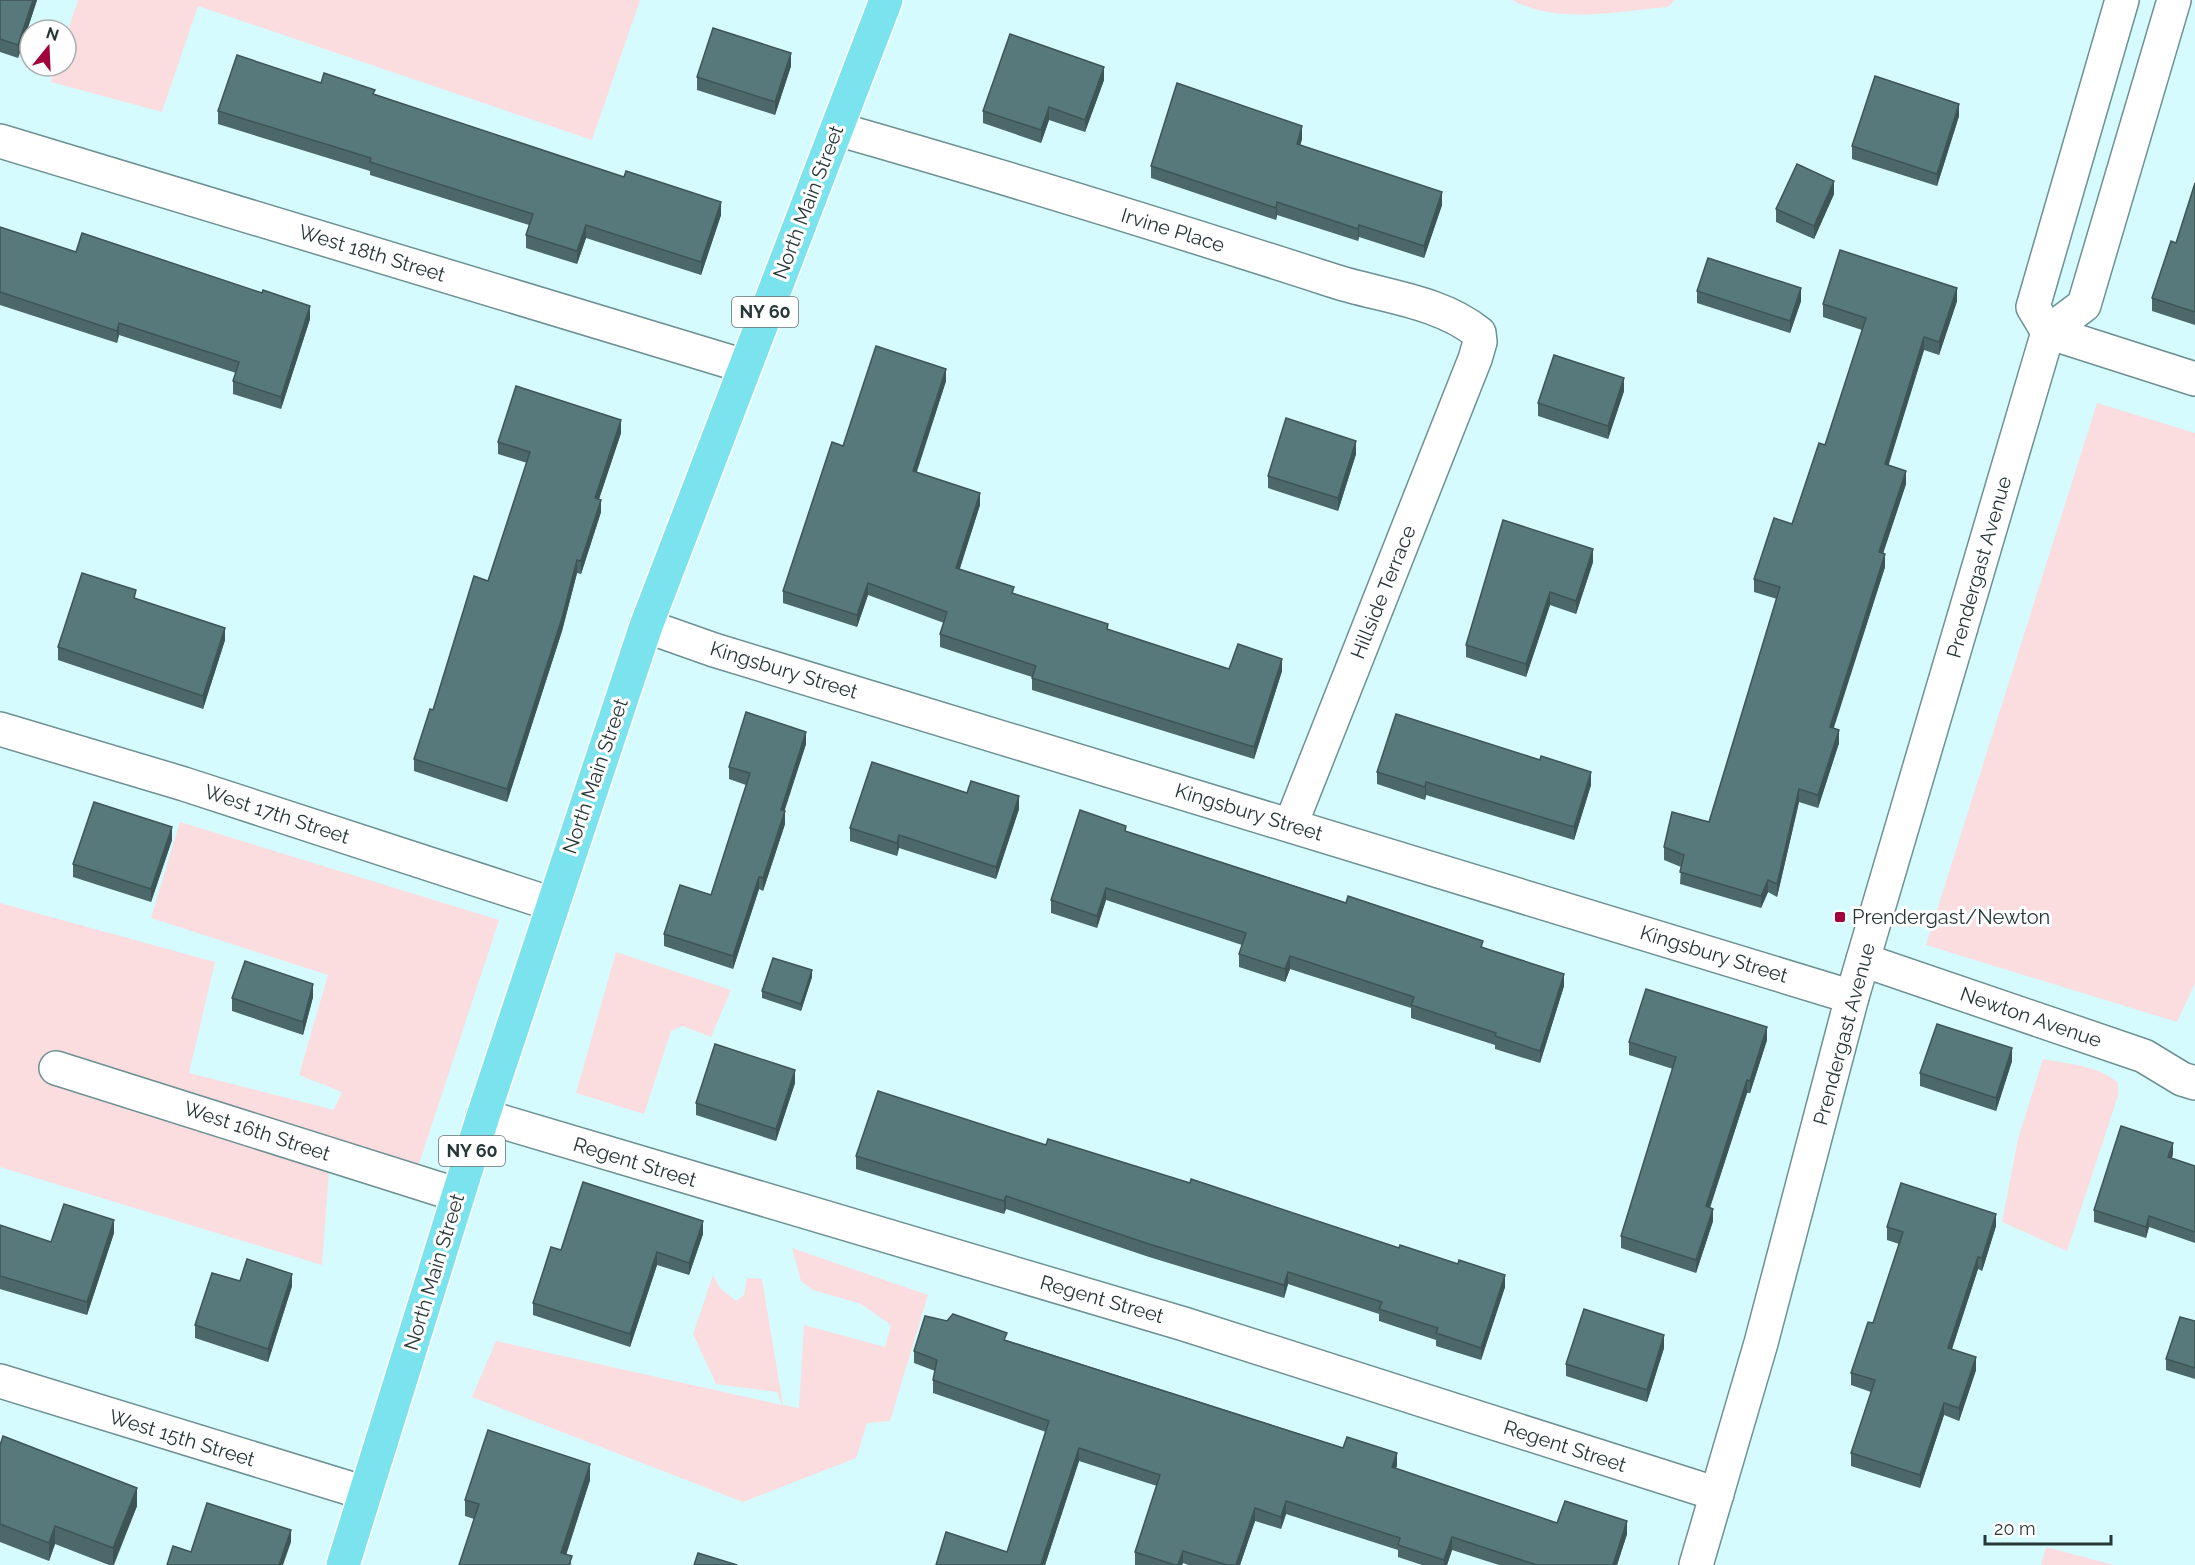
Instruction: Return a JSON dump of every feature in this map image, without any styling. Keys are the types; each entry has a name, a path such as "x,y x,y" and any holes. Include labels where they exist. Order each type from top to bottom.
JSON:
{"highway":[{"name":"North Main Street","path":"343,1565 483,1116 646,626 886,0"}],"street":[{"path":"2122,0 2033,307 2048,332 2195,379"},
{"path":"2048,332 2084,305 2174,0"},
{"name":"Irvine Place","path":"837,129 1220,244 1347,285 1419,303 1470,325 1479,333 1480,342 1475,359"},
{"name":"West 18th Street","path":"0,141 744,366"},
{"name":"Prendergast Avenue","path":"1696,1565 1761,1344 1852,997 2048,332"},
{"name":"Hillside Terrace","path":"1291,824 1475,359"},
{"name":"Kingsbury Street","path":"646,626 714,650 1291,824 1852,997"},
{"name":"West 17th Street","path":"0,729 184,784 552,904"},
{"name":"Newton Avenue","path":"1863,960 2144,1056 2182,1079 2195,1083"},
{"name":"West 16th Street","path":"56,1068 458,1196"},
{"name":"Regent Street","path":"483,1116 1184,1324 1717,1494"},
{"name":"West 15th Street","path":"0,1381 365,1493"}],"shaded area":[{"path":"78,0 640,0 592,140 198,6 162,112 51,82 52,78 78,78 78,18 72,18"},
{"path":"1512,0 1675,0 1668,7 1609,13 1568,14 1530,8"},
{"path":"2097,403 2195,433 2195,983 2177,1022 1926,945"},
{"path":"180,822 499,920 419,1164 331,1144 322,1265 0,1167 0,903 215,962 189,1073 334,1110 342,1092 299,1075 328,975 151,918"},
{"path":"616,952 731,990 711,1037 683,1026 671,1031 644,1114 576,1093"},
{"path":"2043,1059 2102,1072 2118,1083 2118,1096 2067,1251 2002,1222 2018,1139"},
{"path":"792,1248 928,1295 890,1421 867,1423 856,1458 743,1502 472,1397 496,1341 782,1405 777,1392 716,1384 693,1334 713,1275 720,1288 736,1301 744,1295 747,1278 762,1279 783,1405 799,1408 804,1325 885,1347 891,1325 861,1304 813,1290 801,1281"},
{"path":"2046,1547 2114,1565 2041,1565"}],"building":[{"path":"0,0 33,0 27,18 18,18 18,45 0,39"},
{"path":"713,28 791,53 775,102 697,77"},
{"path":"1010,34 1104,67 1085,120 1049,107 1041,130 983,111"},
{"path":"237,55 321,83 324,73 375,90 373,94 624,177 626,171 721,202 701,262 586,225 577,251 526,235 533,214 370,162 371,158 218,111"},
{"path":"1875,76 1959,104 1937,174 1852,146"},
{"path":"1177,83 1302,126 1297,144 1442,192 1424,246 1359,225 1358,229 1277,202 1276,208 1151,166"},
{"path":"1797,164 1834,181 1814,226 1776,209"},
{"path":"2195,183 2195,312 2152,298 2171,241 2176,243"},
{"path":"0,227 76,252 82,233 262,293 263,290 310,306 281,397 233,381 239,362 119,323 117,331 0,292"},
{"path":"1840,250 1957,288 1939,342 1924,337 1885,464 1906,471 1879,552 1885,554 1830,727 1839,730 1818,795 1799,789 1777,884 1768,880 1761,896 1680,872 1684,855 1664,847 1672,812 1709,822 1780,587 1754,579 1774,518 1792,524 1819,443 1825,445 1866,318 1823,304"},
{"path":"1708,258 1801,288 1790,321 1697,291"},
{"path":"876,346 946,369 913,471 980,493 956,568 1014,587 1012,593 1108,624 1107,629 1229,669 1238,644 1282,659 1254,747 1032,678 1036,666 940,634 947,612 868,583 857,615 783,591 832,442 843,446"},
{"path":"1554,355 1624,378 1608,426 1538,403"},
{"path":"516,386 621,420 595,498 601,500 581,561 577,560 562,618 507,789 414,759 430,709 433,710 474,576 488,581 530,452 498,442"},
{"path":"1286,418 1356,441 1338,498 1268,476"},
{"path":"1503,520 1593,549 1576,601 1550,592 1526,664 1466,645"},
{"path":"82,573 136,590 134,598 225,628 203,696 58,647"},
{"path":"746,712 806,732 781,810 785,811 763,878 759,877 733,956 664,934 680,885 711,895 750,773 729,767"},
{"path":"1396,714 1540,760 1541,756 1591,772 1574,827 1426,782 1425,787 1377,772"},
{"path":"872,762 967,793 971,781 1019,796 996,867 899,835 897,843 850,828"},
{"path":"94,802 172,827 151,889 73,864"},
{"path":"1080,810 1126,826 1125,831 1346,903 1348,896 1483,941 1481,947 1564,974 1540,1051 1495,1036 1496,1033 1411,1005 1414,997 1290,956 1285,969 1239,954 1246,933 1106,888 1097,916 1051,900"},
{"path":"773,958 812,970 801,1004 762,991"},
{"path":"245,961 313,984 303,1022 232,998"},
{"path":"1646,989 1767,1027 1750,1081 1747,1080 1706,1206 1713,1209 1696,1260 1621,1236 1676,1057 1629,1042"},
{"path":"1937,1024 2012,1048 1996,1098 1920,1073"},
{"path":"715,1044 795,1070 776,1129 696,1103"},
{"path":"878,1091 1046,1145 1048,1139 1190,1183 1191,1179 1399,1248 1400,1245 1458,1264 1459,1260 1505,1275 1481,1348 1436,1333 1438,1328 1379,1309 1382,1302 1288,1272 1284,1285 1149,1244 1006,1196 1004,1201 856,1156"},
{"path":"2121,1126 2173,1143 2168,1157 2195,1166 2195,1232 2149,1216 2146,1227 2094,1210"},
{"path":"583,1182 703,1221 689,1263 657,1252 630,1334 533,1303 551,1247 561,1250"},
{"path":"1901,1183 1996,1214 1982,1258 1978,1257 1948,1348 1976,1357 1959,1408 1944,1403 1920,1475 1851,1453 1875,1380 1851,1373 1868,1322 1873,1323 1903,1232 1887,1227"},
{"path":"64,1204 114,1220 87,1302 0,1276 0,1225 51,1242"},
{"path":"247,1259 292,1274 268,1349 195,1325 212,1273 240,1281"},
{"path":"1584,1309 1664,1335 1647,1390 1566,1364"},
{"path":"953,1314 1007,1333 1004,1340 1343,1448 1347,1437 1397,1453 1392,1467 1557,1523 1565,1501 1627,1521 1613,1565 1537,1565 1452,1537 1444,1560 1398,1545 1400,1538 1286,1501 1281,1517 1255,1508 1236,1565 1227,1565 1183,1551 1178,1565 1175,1565 1135,1552 1160,1475 1079,1448 1041,1564 1045,1565 936,1565 946,1532 1007,1552 1049,1421 933,1380 937,1360 914,1351 925,1316 947,1321"},
{"path":"2180,1317 2195,1321 2195,1368 2166,1359"},
{"path":"488,1430 590,1464 561,1553 572,1556 569,1565 459,1565 479,1504 465,1500"},
{"path":"3,1436 137,1488 113,1548 55,1526 49,1543 0,1524 0,1445"},
{"path":"207,1503 291,1530 279,1565 167,1565 173,1546 191,1552"},
{"path":"698,1553 737,1565 694,1565"}],"place":[{"name":"Prendergast/Newton","path":"1840,917"}]}
